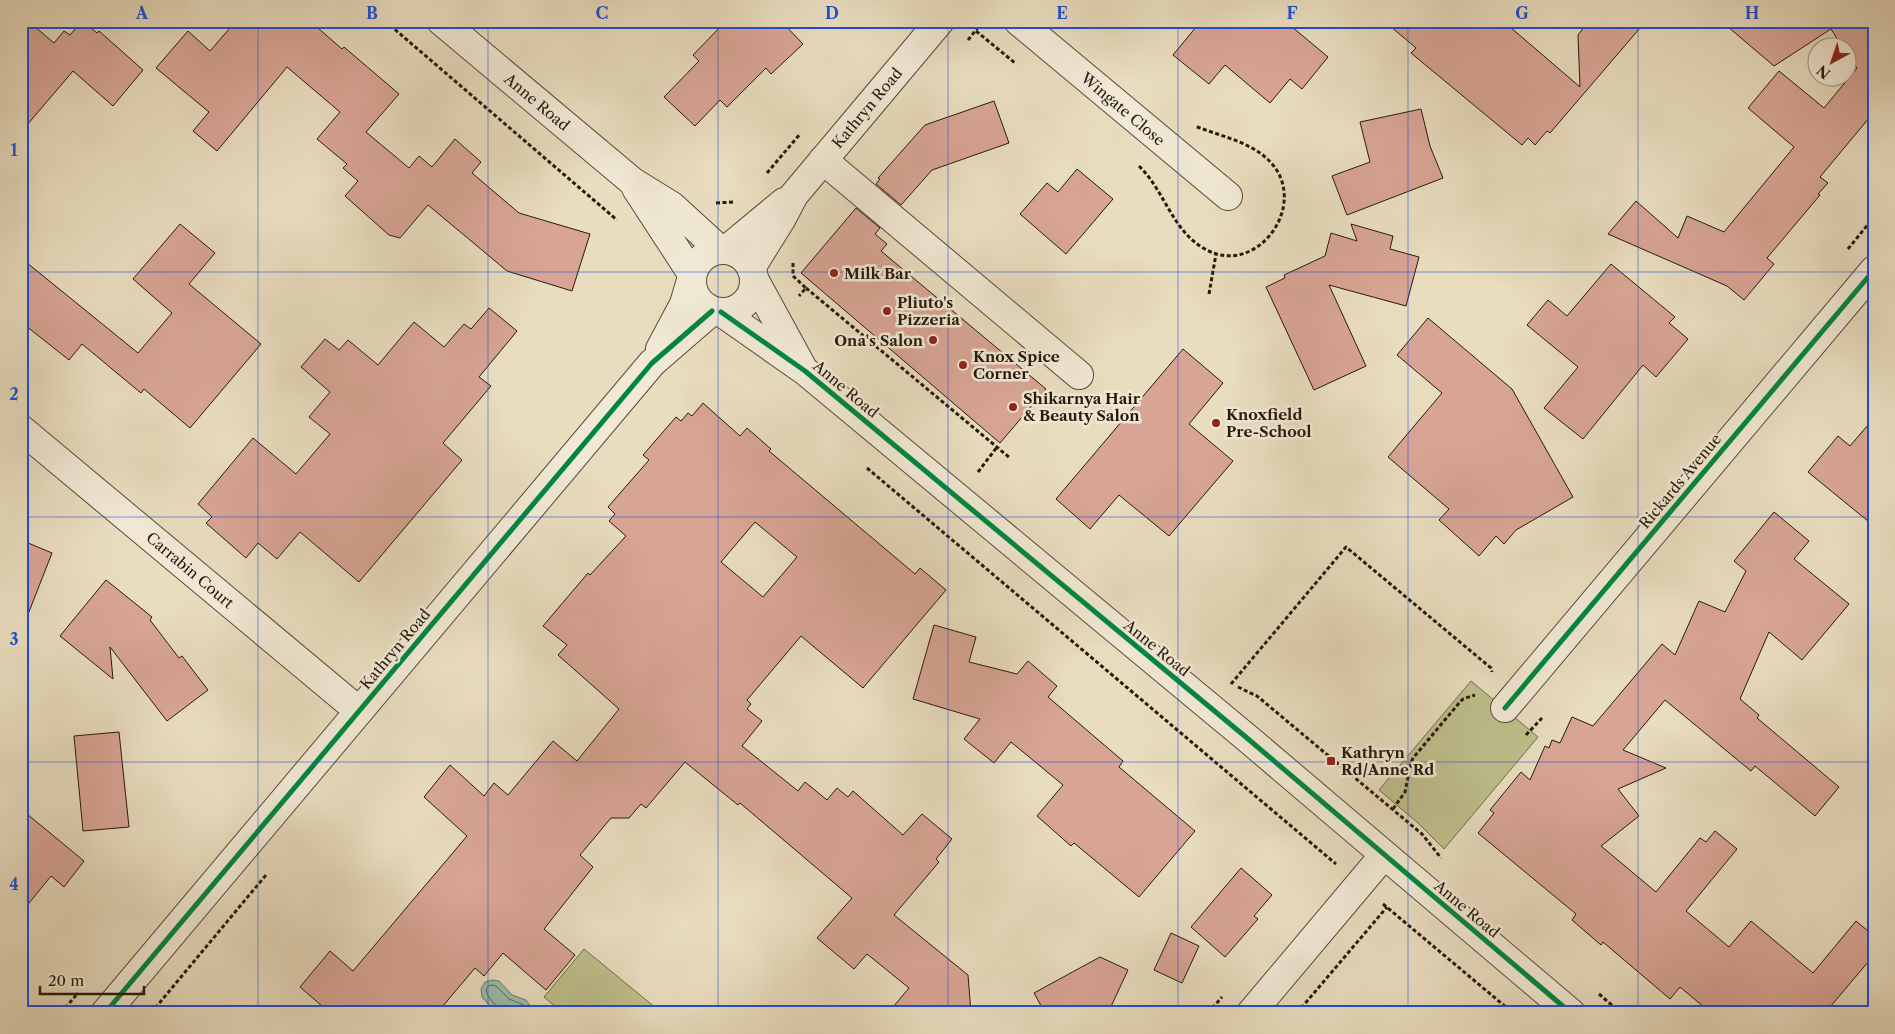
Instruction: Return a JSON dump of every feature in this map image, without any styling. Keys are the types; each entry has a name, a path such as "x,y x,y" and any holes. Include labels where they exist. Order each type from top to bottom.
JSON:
{"street":[{"name":"Anne Road","path":"441,21 633,182 672,206 722,250"},
{"name":"Kathryn Road","path":"753,273 794,195 940,21"},
{"name":"Wingate Close","path":"1018,21 1228,196"},
{"path":"823,160 1079,375"},
{"name":"Anne Road","path":"633,182 692,277"},
{"name":"Kathryn Road","path":"722,250 794,195"},
{"path":"722,250 741,256 747,261 753,273 753,290 741,307 732,311 717,312 697,299 692,277 695,265 702,257 710,252 722,250"},
{"name":"Rickards Avenue","path":"1505,708 1874,270"},
{"name":"Anne Road","path":"753,273 776,322 805,371"},
{"name":"Kathryn Road","path":"105,1013 652,363 684,304 692,277"},
{"name":"Anne Road","path":"717,312 805,371 1247,738 1571,1013"},
{"name":"Kathryn Road","path":"652,363 717,312"},
{"name":"Carrabin Court","path":"21,429 359,711"},
{"path":"1252,1013 1384,855"}],"path":[{"path":"385,21 618,221"},
{"path":"709,203 735,202"},
{"path":"1209,294 1216,254"},
{"path":"793,257 793,276 1010,458"},
{"path":"796,300 806,288"},
{"path":"863,464 1338,866"},
{"path":"1231,684 1346,546 1491,668 1491,676"},
{"path":"1393,809 1405,792 1411,763 1417,753 1460,702 1467,697 1474,696 1480,689"},
{"path":"1382,902 1513,1013"},
{"path":"1297,1013 1387,907"}],"green space":[{"path":"1471,681 1538,737 1444,849 1418,823 1379,790"},
{"path":"584,949 662,1013 563,1013 544,997"}],"water":[{"path":"499,981 512,995 526,1000 532,1008 532,1013 496,1013 482,997 481,989 485,982"}],"building":[{"path":"21,21 28,21 54,43 64,31 70,35 82,21 97,33 99,31 143,70 113,106 73,71 21,132"},
{"path":"236,21 310,21 399,94 366,132 409,168 419,156 432,167 455,139 481,162 472,173 519,213 590,234 572,291 507,271 428,205 400,238 389,235 345,196 358,181 343,168 347,164 317,139 340,112 287,67 217,151 193,131 209,112 156,68 188,31 210,51"},
{"path":"726,21 781,21 803,44 771,74 766,68 727,107 720,100 695,126 664,97 699,61 693,55"},
{"path":"1201,21 1285,21 1328,57 1302,89 1290,79 1270,103 1225,65 1209,84 1173,55"},
{"path":"1384,21 1503,21 1580,87 1578,35 1589,21 1646,21 1550,133 1547,131 1535,145 1528,138 1522,145 1411,53 1416,48"},
{"path":"1721,21 1874,21 1874,112 1820,177 1828,183 1767,258 1774,264 1744,300 1727,286 1608,234 1636,201 1678,238 1687,216 1724,232 1794,147 1748,108 1779,71 1824,108 1840,88 1858,88 1858,38 1837,38 1831,29 1817,38 1808,38 1808,44 1774,66"},
{"path":"994,101 1009,143 932,170 901,205 876,184 880,179 878,178 925,125"},
{"path":"1421,109 1430,146 1443,178 1347,215 1332,176 1370,162 1360,122"},
{"path":"1077,169 1113,199 1066,254 1020,214 1047,183 1058,192"},
{"path":"856,208 880,228 875,234 887,244 881,251 1046,389 1000,443 801,273"},
{"path":"180,224 215,253 189,284 261,344 190,428 144,389 141,393 82,344 69,360 21,322 21,258 138,353 172,313 133,279"},
{"path":"1351,224 1393,236 1390,249 1419,257 1406,306 1329,285 1366,366 1314,390 1266,287 1285,278 1284,275 1325,256 1331,233 1357,241"},
{"path":"1611,264 1675,317 1669,323 1688,339 1656,377 1643,365 1583,439 1544,408 1578,367 1527,325 1548,300 1567,316"},
{"path":"489,308 517,331 479,377 491,386 443,443 462,460 359,582 300,532 277,559 258,543 246,558 206,523 212,517 198,504 253,438 296,474 330,434 309,417 330,392 301,367 325,339 339,350 348,340 378,365 414,322 444,347 464,324 471,329"},
{"path":"1428,318 1512,389 1573,497 1516,530 1504,544 1496,536 1479,556 1439,520 1449,509 1388,457 1442,393 1397,355"},
{"path":"1183,349 1223,383 1189,424 1233,461 1169,536 1119,495 1090,529 1056,499"},
{"path":"703,403 740,436 747,428 771,449 769,451 915,574 920,568 946,590 863,688 801,636 747,700 751,704 747,709 762,721 742,746 798,791 805,782 827,800 837,788 848,797 853,791 903,835 922,814 952,839 936,859 939,862 894,915 968,975 971,1013 888,1013 909,988 867,954 854,969 817,938 852,898 740,803 738,805 685,762 646,808 641,804 629,818 611,818 580,855 593,867 544,929 575,955 546,990 503,953 484,976 475,968 437,1013 330,1013 300,987 330,951 353,971 467,836 424,797 450,765 484,796 494,783 508,795 553,741 577,761 619,709 558,655 567,645 543,626 588,573 590,575 626,536 609,521 615,514 608,507 649,460 643,455 676,417 681,421 688,413 692,416","holes":["755,522 797,557 763,597 721,562"]},
{"path":"1874,418 1874,526 1808,472 1838,436 1850,446"},
{"path":"1774,512 1809,541 1794,559 1849,604 1802,660 1769,632 1740,699 1759,715 1757,718 1839,787 1815,816 1755,766 1751,771 1665,700 1623,750 1666,768 1618,789 1639,816 1601,846 1656,892 1700,838 1706,842 1715,831 1737,849 1686,911 1729,947 1751,921 1813,973 1856,921 1874,936 1874,955 1825,1013 1711,1013 1680,987 1670,999 1603,942 1601,945 1572,920 1576,914 1478,833 1494,813 1490,810 1521,772 1530,780 1545,746 1549,748 1552,740 1560,743 1572,717 1593,726 1662,644 1675,655 1699,601 1725,612 1746,571 1734,561"},
{"path":"21,540 52,553 23,627 21,627"},
{"path":"106,580 152,617 150,620 179,658 182,656 208,690 167,721 110,647 113,679 60,636"},
{"path":"934,625 976,637 969,662 1017,674 1028,661 1057,686 1048,697 1123,761 1119,767 1195,831 1139,897 1074,843 1071,846 1037,816 1063,785 1011,742 994,763 964,739 980,719 913,699"},
{"path":"119,732 129,827 83,831 74,736"},
{"path":"21,809 84,861 64,887 51,876 21,913"},
{"path":"1241,868 1272,895 1254,916 1258,919 1225,957 1191,927"},
{"path":"1171,933 1199,946 1182,983 1154,970"},
{"path":"1100,957 1128,970 1108,1013 1045,1013 1034,993"}],"cycle path":[{"path":"1505,708 1874,270"},
{"path":"105,1013 652,363 712,311"},
{"path":"721,312 805,371 1247,738 1571,1013"}],"place":[{"name":"Milk Bar","path":"834,273"},
{"name":"Pliuto's Pizzeria","path":"887,311"},
{"name":"Ona's Salon","path":"933,340"},
{"name":"Knox Spice Corner","path":"963,365"},
{"name":"Shikarnya Hair & Beauty Salon","path":"1013,407"},
{"name":"Knoxfield Pre-School","path":"1216,423"},
{"name":"Kathryn Rd/Anne Rd","path":"1331,761"}]}
